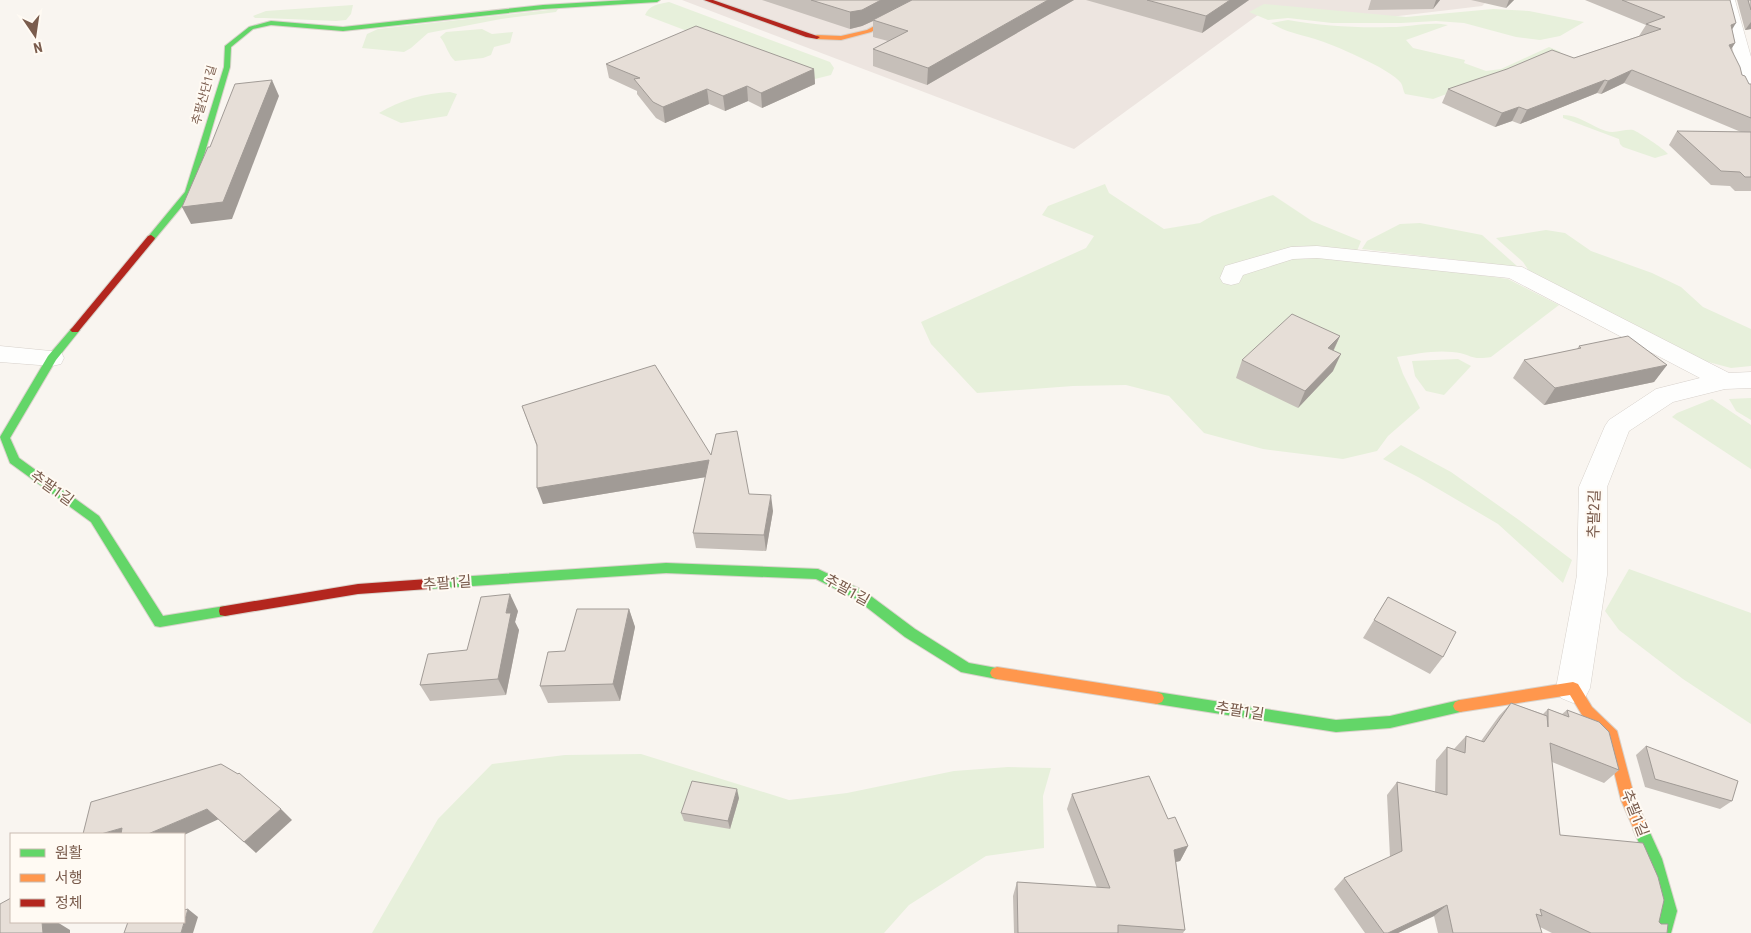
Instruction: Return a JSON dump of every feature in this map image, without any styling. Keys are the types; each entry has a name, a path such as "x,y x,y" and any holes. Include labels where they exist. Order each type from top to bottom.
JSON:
{"street":[{"name":"추팔산단1길","path":"52,358 189,193 228,67 228,46 251,28 271,23 344,29 543,7 657,0"},
{"path":"707,0 808,36 841,38 869,31 928,0"},
{"path":"1728,0 1751,88"},
{"path":"1231,278 1233,270 1291,252 1317,252 1514,272 1738,380"},
{"path":"0,354 52,358"},
{"name":"추팔1길","path":"52,358 4,438 14,460 95,518 160,622 358,589 666,568 818,574 860,595 910,633 966,668 1336,726 1390,722 1470,704 1572,688 1588,711 1612,736 1628,800 1654,859 1669,911 1663,933"},
{"name":"추팔2길","path":"1572,688 1592,575 1593,487 1618,426 1665,395 1738,380"}],"shaded area":[{"path":"682,0 1488,0 1482,6 1390,17 1269,7 1074,149"}],"green space":[{"path":"669,2 830,62 834,68 831,75 815,79 645,15 652,7"},
{"path":"1264,4 1406,17 1493,9 1529,11 1584,22 1560,36 1540,40 1516,37 1464,23 1436,21 1332,23 1288,18 1268,20 1249,12"},
{"path":"353,5 351,14 346,20 255,18 253,16 266,11"},
{"path":"558,9 556,12 501,19 428,33 404,52 362,48 367,34 378,29"},
{"path":"1288,20 1352,27 1448,25 1406,40 1413,48 1465,60 1464,63 1486,71 1501,69 1549,47 1561,52 1433,99 1405,94 1401,83 1395,77 1374,64 1334,46 1287,31 1271,23"},
{"path":"482,29 492,34 513,32 510,43 494,47 491,55 483,58 455,61 440,37 446,32"},
{"path":"450,92 457,94 447,116 401,123 379,113 395,104 413,98"},
{"path":"1563,115 1569,115 1609,132 1633,130 1662,148 1668,154 1655,158 1623,147 1619,139 1563,118"},
{"path":"1105,184 1109,193 1164,229 1200,223 1212,216 1273,195 1312,221 1361,241 1357,251 1366,259 1508,279 1559,305 1491,357 1479,358 1458,353 1438,352 1397,357 1403,374 1420,408 1388,436 1377,451 1343,459 1263,449 1204,433 1169,396 1126,385 1073,386 977,393 931,344 921,322 1086,248 1094,236 1042,215 1048,206"},
{"path":"1420,223 1482,235 1518,267 1362,249 1367,241 1400,224"},
{"path":"1546,230 1565,233 1591,251 1652,273 1681,287 1703,307 1751,329 1751,366 1731,368 1697,359 1529,271 1523,262 1496,238"},
{"path":"1458,359 1471,366 1444,395 1426,391 1415,376 1412,361"},
{"path":"1751,398 1751,420 1736,411 1729,399"},
{"path":"1712,399 1751,425 1751,469 1672,417 1677,413"},
{"path":"1401,445 1451,472 1572,560 1563,583 1498,524 1418,477 1383,459"},
{"path":"1629,569 1751,613 1751,724 1683,679 1619,630 1605,611"},
{"path":"641,754 789,800 847,793 954,771 1008,767 1051,768 1043,796 1044,848 986,856 909,905 884,933 372,933 438,819 492,764 565,755"}],"building":[{"path":"811,0 881,0 862,10 850,12"},
{"path":"912,0 1048,0 928,68 873,49 908,31 873,20"},
{"path":"1147,0 1230,0 1206,16"},
{"path":"1622,0 1730,0 1736,23 1731,25 1735,43 1729,45 1742,75 1751,84 1751,118 1632,70 1608,81 1605,80 1527,110 1519,107 1502,113 1448,89 1507,69 1552,50 1574,58 1661,29 1646,24 1665,17"},
{"path":"696,26 814,69 761,93 747,86 723,96 707,89 663,107 653,102 634,79 640,78 606,64"},
{"path":"272,80 223,202 182,207 208,147 210,147 235,84"},
{"path":"1677,131 1751,132 1751,177 1745,177 1740,172 1721,171"},
{"path":"1292,314 1340,336 1328,348 1341,354 1305,391 1242,360"},
{"path":"1628,336 1667,365 1555,388 1524,360 1581,348 1579,346"},
{"path":"655,365 711,455 716,434 737,431 749,494 771,495 764,535 693,533 709,460 537,488 537,445 522,406"},
{"path":"510,594 506,613 511,613 498,679 420,685 428,654 467,650 481,597"},
{"path":"1388,597 1456,632 1443,657 1374,620"},
{"path":"577,609 629,609 613,684 540,686 548,652 565,651"},
{"path":"1511,703 1547,716 1548,727 1548,709 1569,717 1567,710 1599,722 1609,732 1619,770 1550,743 1560,835 1643,843 1658,877 1664,900 1659,922 1661,924 1668,924 1667,933 1591,933 1540,909 1542,916 1536,914 1542,933 1453,933 1447,905 1388,933 1384,933 1344,878 1402,851 1397,782 1447,795 1447,747 1465,753 1466,736 1484,742"},
{"path":"1646,746 1738,781 1732,801 1655,779"},
{"path":"221,764 239,773 281,809 244,842 207,809 150,833 121,833 122,828 104,833 83,833 91,802"},
{"path":"1149,776 1168,819 1175,817 1188,846 1174,850 1185,930 1118,925 1118,933 1018,933 1017,882 1110,888 1072,794"},
{"path":"692,781 737,789 728,821 681,813"},
{"path":"10,899 10,923 42,923 43,933 0,933 0,904"},
{"path":"128,923 184,923 181,933 124,933"}],"traffic: fast":[{"path":"151,238 189,193 227,67 228,46 251,28 271,23 343,29 543,7 657,0"},
{"path":"75,330 52,358 5,438 14,460 95,519 160,622 225,611"},
{"path":"428,584 666,568 818,574 860,595 910,633 966,668 997,673"},
{"path":"1157,698 1336,726 1390,722 1460,706"},
{"path":"1641,829 1654,859 1669,911 1663,933"}],"traffic: slow":[{"path":"817,37 841,38 869,31 928,0"},
{"path":"997,673 1157,698"},
{"path":"1460,706 1573,688 1587,711 1612,736 1628,800 1641,829"}],"traffic: jam":[{"path":"707,0 808,36 817,37"},
{"path":"75,330 151,238"},
{"path":"225,611 358,589 428,584"}]}
